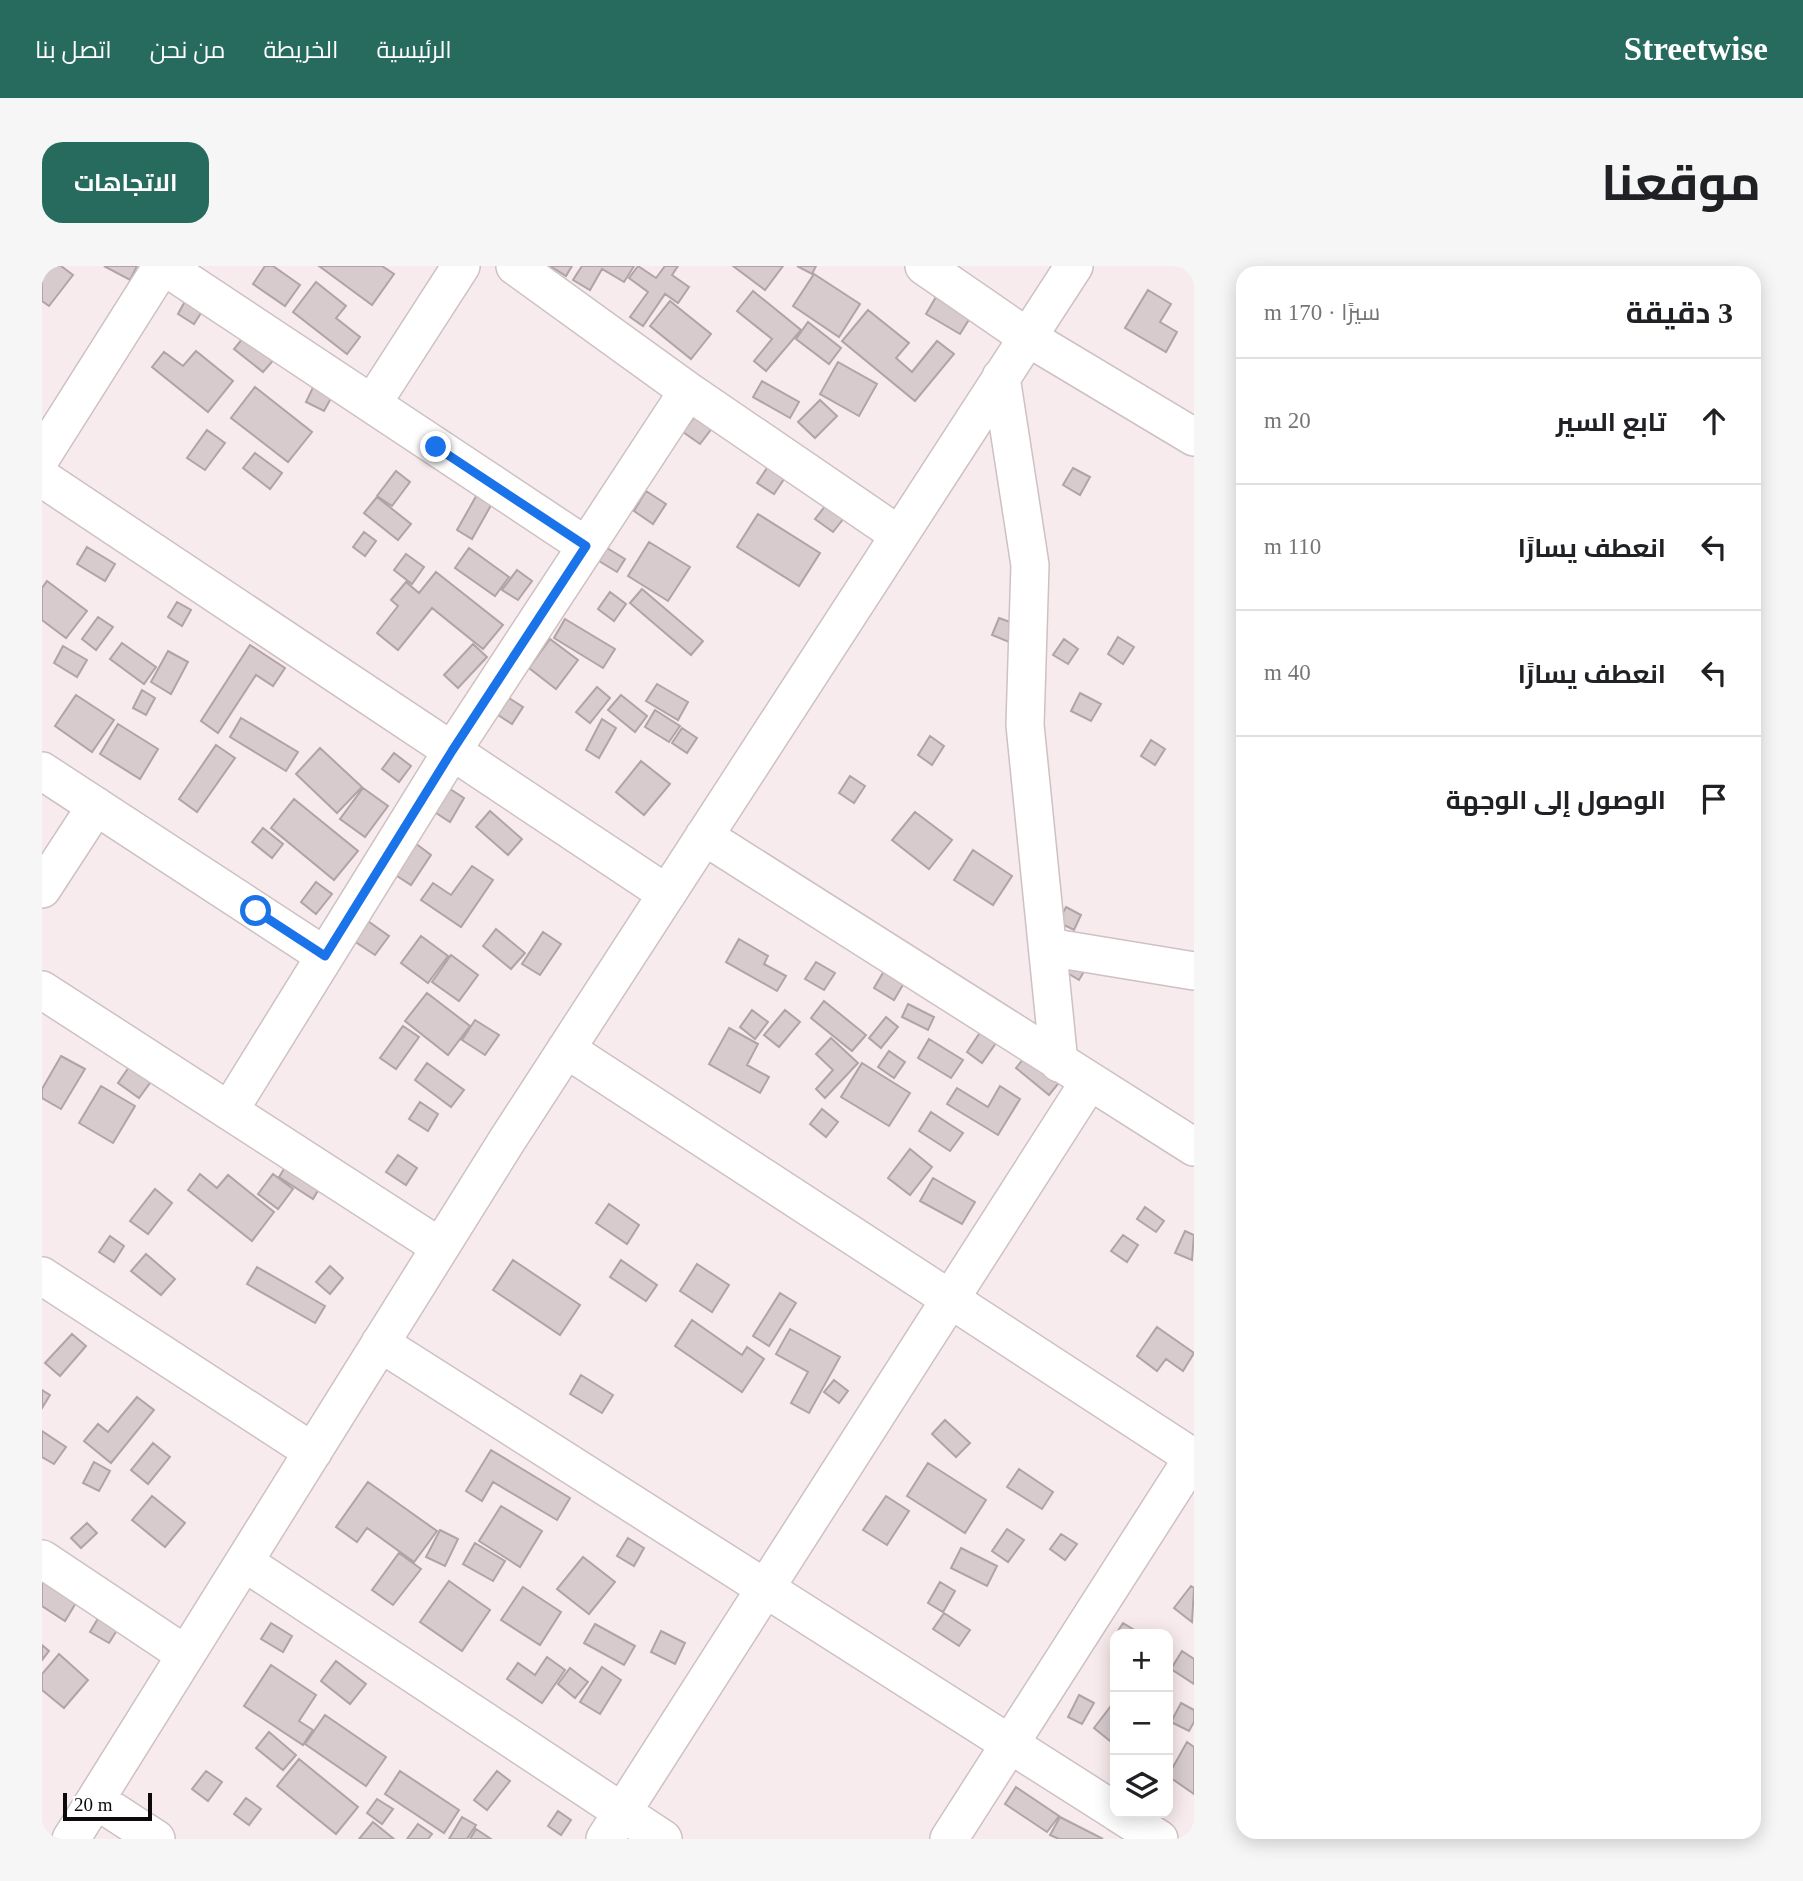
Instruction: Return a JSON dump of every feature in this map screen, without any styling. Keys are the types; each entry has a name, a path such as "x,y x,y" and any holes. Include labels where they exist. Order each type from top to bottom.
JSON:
{"street":[{"path":"42,456 163,266 586,546"},
{"path":"372,404 461,266"},
{"path":"515,266 688,391 900,535"},
{"path":"924,266 1027,337 1194,438"},
{"path":"71,1839 566,1049 1074,266"},
{"path":"613,1826 950,1299 1074,1072 1048,947 1025,725 1030,565 1001,377"},
{"path":"229,1111 452,751 688,391"},
{"path":"42,478 667,894"},
{"path":"42,771 325,956"},
{"path":"42,889 96,806"},
{"path":"704,836 1194,1147"},
{"path":"1048,947 1194,971"},
{"path":"42,990 440,1247"},
{"path":"566,1049 1194,1457 1008,1743 949,1839"},
{"path":"42,1276 313,1452"},
{"path":"380,1343 1110,1808"},
{"path":"42,1559 186,1655"},
{"path":"244,1562 613,1826 663,1839"},
{"path":"96,1800 156,1839"},
{"path":"1126,1818 1159,1839"}],"building":[{"path":"42,266 61,266 73,275 49,306 42,301"},
{"path":"104,266 137,266 130,280"},
{"path":"265,266 273,266 300,285 285,306 253,284"},
{"path":"319,266 382,266 394,274 372,305"},
{"path":"550,266 572,266 566,276"},
{"path":"582,266 634,266 624,282 602,269 590,290 573,280"},
{"path":"638,266 656,278 665,266 678,266 672,275 689,287 678,303 665,294 643,326 630,317 648,292 629,278"},
{"path":"733,266 783,266 765,290"},
{"path":"797,266 816,266 812,274"},
{"path":"814,274 860,304 839,337 793,306"},
{"path":"316,282 346,306 336,318 360,337 347,354 293,312"},
{"path":"1148,290 1171,304 1160,322 1177,332 1166,352 1125,328"},
{"path":"753,291 801,330 766,371 754,361 772,339 737,311"},
{"path":"189,294 206,305 194,324 178,314"},
{"path":"936,297 970,318 960,334 926,314"},
{"path":"670,301 711,334 691,359 650,326"},
{"path":"868,310 909,343 896,358 912,372 937,341 954,354 915,401 842,341"},
{"path":"808,322 841,348 829,364 796,339"},
{"path":"247,333 276,357 263,372 234,349"},
{"path":"196,351 233,381 208,412 152,367 164,352 183,366"},
{"path":"838,362 877,384 859,416 820,394"},
{"path":"316,381 335,391 324,411 306,402"},
{"path":"762,381 799,402 790,418 753,397"},
{"path":"255,387 312,432 288,462 231,418"},
{"path":"820,400 837,416 815,438 798,422"},
{"path":"696,415 713,427 700,444 683,432"},
{"path":"207,430 225,443 205,470 187,458"},
{"path":"255,453 282,473 270,489 243,468"},
{"path":"769,465 786,476 774,494 757,483"},
{"path":"1073,468 1090,477 1080,495 1063,485"},
{"path":"396,471 410,482 392,506 377,496"},
{"path":"479,491 494,500 472,539 457,530"},
{"path":"646,491 666,504 653,524 634,511"},
{"path":"377,497 411,524 398,540 364,513"},
{"path":"826,505 844,518 833,532 815,519"},
{"path":"758,514 820,553 799,586 737,547"},
{"path":"364,532 376,541 365,556 353,547"},
{"path":"649,542 690,567 668,601 628,576"},
{"path":"87,547 115,564 105,581 77,564"},
{"path":"469,548 509,577 495,596 455,568"},
{"path":"607,548 625,559 617,572 599,561"},
{"path":"406,554 424,567 412,584 394,570"},
{"path":"517,570 532,581 518,600 502,590"},
{"path":"436,572 503,625 483,649 432,608 398,650 377,633 398,606 391,600 406,582 419,593"},
{"path":"47,581 87,611 66,638 42,620 42,588"},
{"path":"642,589 703,641 691,655 630,603"},
{"path":"610,592 626,604 614,621 598,609"},
{"path":"177,602 191,610 182,626 168,617"},
{"path":"98,617 113,627 96,650 82,639"},
{"path":"999,618 1021,626 1014,644 992,635"},
{"path":"565,619 615,649 603,668 554,638"},
{"path":"1118,637 1134,647 1123,664 1108,654"},
{"path":"550,639 578,660 556,689 529,668"},
{"path":"1064,639 1078,649 1068,664 1053,655"},
{"path":"122,643 156,667 144,684 110,659"},
{"path":"473,644 487,657 458,688 444,675"},
{"path":"250,645 285,668 273,686 256,675 218,733 201,721"},
{"path":"63,646 87,660 77,677 54,663"},
{"path":"168,651 188,662 171,694 151,682"},
{"path":"657,684 688,702 678,720 646,701"},
{"path":"597,687 610,698 590,723 576,712"},
{"path":"142,690 155,698 146,715 133,708"},
{"path":"1080,693 1101,704 1091,721 1071,711"},
{"path":"76,695 114,720 92,752 55,726"},
{"path":"621,695 647,716 635,732 608,710"},
{"path":"509,698 523,707 512,724 498,715"},
{"path":"655,710 680,726 669,742 645,727"},
{"path":"241,718 298,752 286,771 230,737"},
{"path":"602,719 616,728 599,758 586,750"},
{"path":"118,724 158,749 140,779 100,754"},
{"path":"682,728 697,738 687,753 672,743"},
{"path":"930,736 944,746 932,765 918,755"},
{"path":"1151,740 1165,749 1155,765 1141,756"},
{"path":"216,745 235,758 197,812 179,799"},
{"path":"320,748 362,787 337,813 296,774"},
{"path":"394,753 411,766 399,782 382,769"},
{"path":"641,761 670,784 644,815 616,792"},
{"path":"850,776 865,786 854,803 839,793"},
{"path":"447,787 464,798 450,822 433,811"},
{"path":"363,788 388,806 365,837 340,819"},
{"path":"294,799 358,851 334,880 271,828"},
{"path":"490,811 522,839 508,855 476,827"},
{"path":"915,812 952,840 929,869 892,840"},
{"path":"263,828 283,844 272,858 252,842"},
{"path":"415,843 431,855 411,885 394,874"},
{"path":"973,850 1012,876 993,905 954,880"},
{"path":"472,866 493,880 461,927 421,900 433,883 451,895"},
{"path":"316,882 332,894 316,914 301,902"},
{"path":"1066,907 1081,915 1074,930 1058,922"},
{"path":"365,919 389,936 375,955 351,939"},
{"path":"496,929 525,953 511,969 483,946"},
{"path":"543,932 561,944 540,975 522,964"},
{"path":"421,936 448,956 428,983 401,963"},
{"path":"739,939 768,956 764,964 786,976 777,991 726,962"},
{"path":"1095,953 1079,980 1064,971"},
{"path":"451,955 478,975 459,1001 432,982"},
{"path":"816,962 835,973 824,990 805,979"},
{"path":"887,966 904,983 894,1000 874,988"},
{"path":"427,993 470,1026 448,1055 405,1021"},
{"path":"824,1001 866,1035 852,1051 811,1018"},
{"path":"908,1004 934,1017 928,1030 902,1017"},
{"path":"752,1010 768,1022 755,1039 740,1027"},
{"path":"785,1010 800,1022 779,1047 764,1035"},
{"path":"886,1017 898,1027 881,1048 869,1038"},
{"path":"475,1020 499,1035 485,1055 462,1040"},
{"path":"987,1022 1003,1033 982,1063 967,1052"},
{"path":"403,1026 419,1037 396,1069 380,1058"},
{"path":"729,1028 758,1044 747,1065 769,1077 760,1093 709,1064"},
{"path":"831,1038 858,1063 825,1098 816,1089 833,1070 816,1054"},
{"path":"929,1039 963,1060 951,1078 918,1058"},
{"path":"889,1051 905,1062 894,1078 878,1067"},
{"path":"1028,1053 1062,1079 1049,1095 1016,1068"},
{"path":"61,1056 85,1069 61,1109 42,1098 42,1089"},
{"path":"136,1057 158,1072 139,1098 118,1083"},
{"path":"427,1063 464,1090 451,1107 415,1080"},
{"path":"862,1063 910,1093 889,1126 841,1097"},
{"path":"101,1086 135,1106 113,1143 79,1123"},
{"path":"1000,1086 1020,1099 998,1135 947,1104 957,1088 988,1107"},
{"path":"420,1102 438,1114 428,1131 409,1119"},
{"path":"822,1109 838,1122 826,1137 810,1124"},
{"path":"931,1112 963,1133 950,1151 919,1131"},
{"path":"910,1149 932,1167 910,1195 888,1178"},
{"path":"398,1155 417,1168 406,1185 386,1172"},
{"path":"289,1161 323,1182 313,1199 279,1177"},
{"path":"200,1174 217,1188 228,1175 274,1212 252,1241 188,1190"},
{"path":"273,1174 293,1189 278,1209 258,1194"},
{"path":"933,1178 975,1202 962,1224 920,1201"},
{"path":"155,1189 172,1203 148,1234 130,1221"},
{"path":"609,1204 639,1225 627,1244 596,1223"},
{"path":"1145,1207 1164,1221 1156,1232 1137,1219"},
{"path":"1185,1231 1194,1235 1192,1260 1175,1253"},
{"path":"1123,1235 1138,1245 1127,1262 1111,1251"},
{"path":"110,1236 124,1246 114,1262 99,1252"},
{"path":"146,1254 175,1279 161,1295 131,1271"},
{"path":"513,1260 580,1305 560,1335 493,1290"},
{"path":"621,1260 657,1285 646,1301 610,1277"},
{"path":"697,1264 729,1285 712,1312 680,1291"},
{"path":"330,1266 343,1278 330,1294 316,1282"},
{"path":"257,1267 325,1306 315,1323 247,1284"},
{"path":"780,1293 796,1303 769,1346 753,1336"},
{"path":"692,1320 742,1355 747,1347 764,1359 742,1392 675,1346"},
{"path":"1157,1327 1194,1353 1183,1371 1166,1359 1157,1371 1137,1356"},
{"path":"790,1329 840,1357 809,1413 791,1403 808,1372 776,1354"},
{"path":"72,1334 86,1346 60,1376 45,1363"},
{"path":"581,1375 613,1395 602,1413 570,1394"},
{"path":"834,1380 848,1391 839,1403 824,1392"},
{"path":"42,1390 50,1395 42,1408"},
{"path":"137,1397 154,1410 111,1463 84,1441 98,1424 108,1432"},
{"path":"945,1420 970,1443 956,1457 932,1434"},
{"path":"42,1431 66,1447 54,1464 42,1457"},
{"path":"153,1443 170,1457 148,1484 131,1470"},
{"path":"491,1450 570,1498 557,1520 493,1482 482,1501 466,1491"},
{"path":"94,1462 110,1471 99,1491 83,1483"},
{"path":"928,1463 986,1500 965,1533 907,1496"},
{"path":"1019,1469 1053,1492 1042,1509 1007,1487"},
{"path":"368,1482 437,1531 414,1562 367,1528 357,1542 336,1527"},
{"path":"152,1496 185,1523 165,1547 132,1520"},
{"path":"886,1496 909,1511 887,1545 863,1530"},
{"path":"501,1506 542,1531 520,1567 479,1541"},
{"path":"87,1523 97,1533 81,1548 71,1538"},
{"path":"1007,1529 1024,1540 1008,1562 992,1551"},
{"path":"440,1530 458,1539 445,1566 426,1557"},
{"path":"1061,1534 1077,1544 1065,1560 1050,1549"},
{"path":"628,1538 644,1548 634,1566 617,1556"},
{"path":"475,1543 505,1561 493,1581 463,1564"},
{"path":"961,1548 997,1566 987,1586 951,1568"},
{"path":"399,1553 421,1569 393,1605 372,1590"},
{"path":"583,1557 615,1582 589,1614 557,1589"},
{"path":"42,1579 77,1601 65,1621 42,1606"},
{"path":"449,1581 490,1610 462,1651 420,1622"},
{"path":"940,1582 955,1591 943,1612 928,1603"},
{"path":"1191,1586 1194,1588 1192,1622 1174,1608"},
{"path":"523,1587 561,1612 540,1645 501,1620"},
{"path":"944,1613 970,1630 959,1646 933,1629"},
{"path":"100,1615 119,1627 109,1643 90,1632"},
{"path":"271,1623 292,1636 283,1652 261,1639"},
{"path":"1123,1623 1133,1629 1119,1629"},
{"path":"595,1624 635,1646 624,1665 584,1643"},
{"path":"661,1631 685,1643 675,1664 651,1652"},
{"path":"42,1645 49,1651 42,1660"},
{"path":"1182,1651 1194,1659 1194,1684 1173,1670"},
{"path":"59,1654 88,1680 64,1708 42,1690 42,1674"},
{"path":"547,1657 565,1670 542,1703 507,1679 518,1663 535,1675"},
{"path":"336,1661 366,1684 350,1704 321,1681"},
{"path":"271,1665 316,1695 299,1721 313,1730 303,1745 244,1706"},
{"path":"602,1667 621,1680 600,1714 580,1702"},
{"path":"570,1668 588,1682 575,1698 558,1684"},
{"path":"1079,1695 1094,1703 1082,1724 1068,1717"},
{"path":"1181,1703 1194,1710 1194,1722 1189,1731 1173,1723"},
{"path":"1110,1707 1110,1741 1094,1728"},
{"path":"325,1715 386,1757 366,1786 305,1744"},
{"path":"269,1732 296,1755 283,1770 256,1748"},
{"path":"1187,1742 1194,1747 1194,1794 1173,1779 1173,1767"},
{"path":"299,1759 358,1807 336,1834 277,1786"},
{"path":"206,1771 222,1782 208,1801 192,1789"},
{"path":"400,1771 459,1810 444,1833 385,1794"},
{"path":"497,1771 510,1781 487,1810 474,1800"},
{"path":"1016,1787 1059,1816 1047,1832 1005,1804"},
{"path":"246,1798 261,1809 249,1825 234,1814"},
{"path":"377,1799 393,1809 382,1824 367,1813"},
{"path":"558,1811 571,1820 561,1835 548,1826"},
{"path":"462,1817 476,1825 467,1839 449,1839"},
{"path":"1060,1817 1103,1839 1059,1839 1050,1835"},
{"path":"373,1822 394,1839 359,1839"},
{"path":"418,1824 432,1834 428,1839 407,1839"},
{"path":"476,1829 491,1839 470,1839"}],"route":[{"path":"256,911 325,956 452,751 586,546 436,447"}]}
